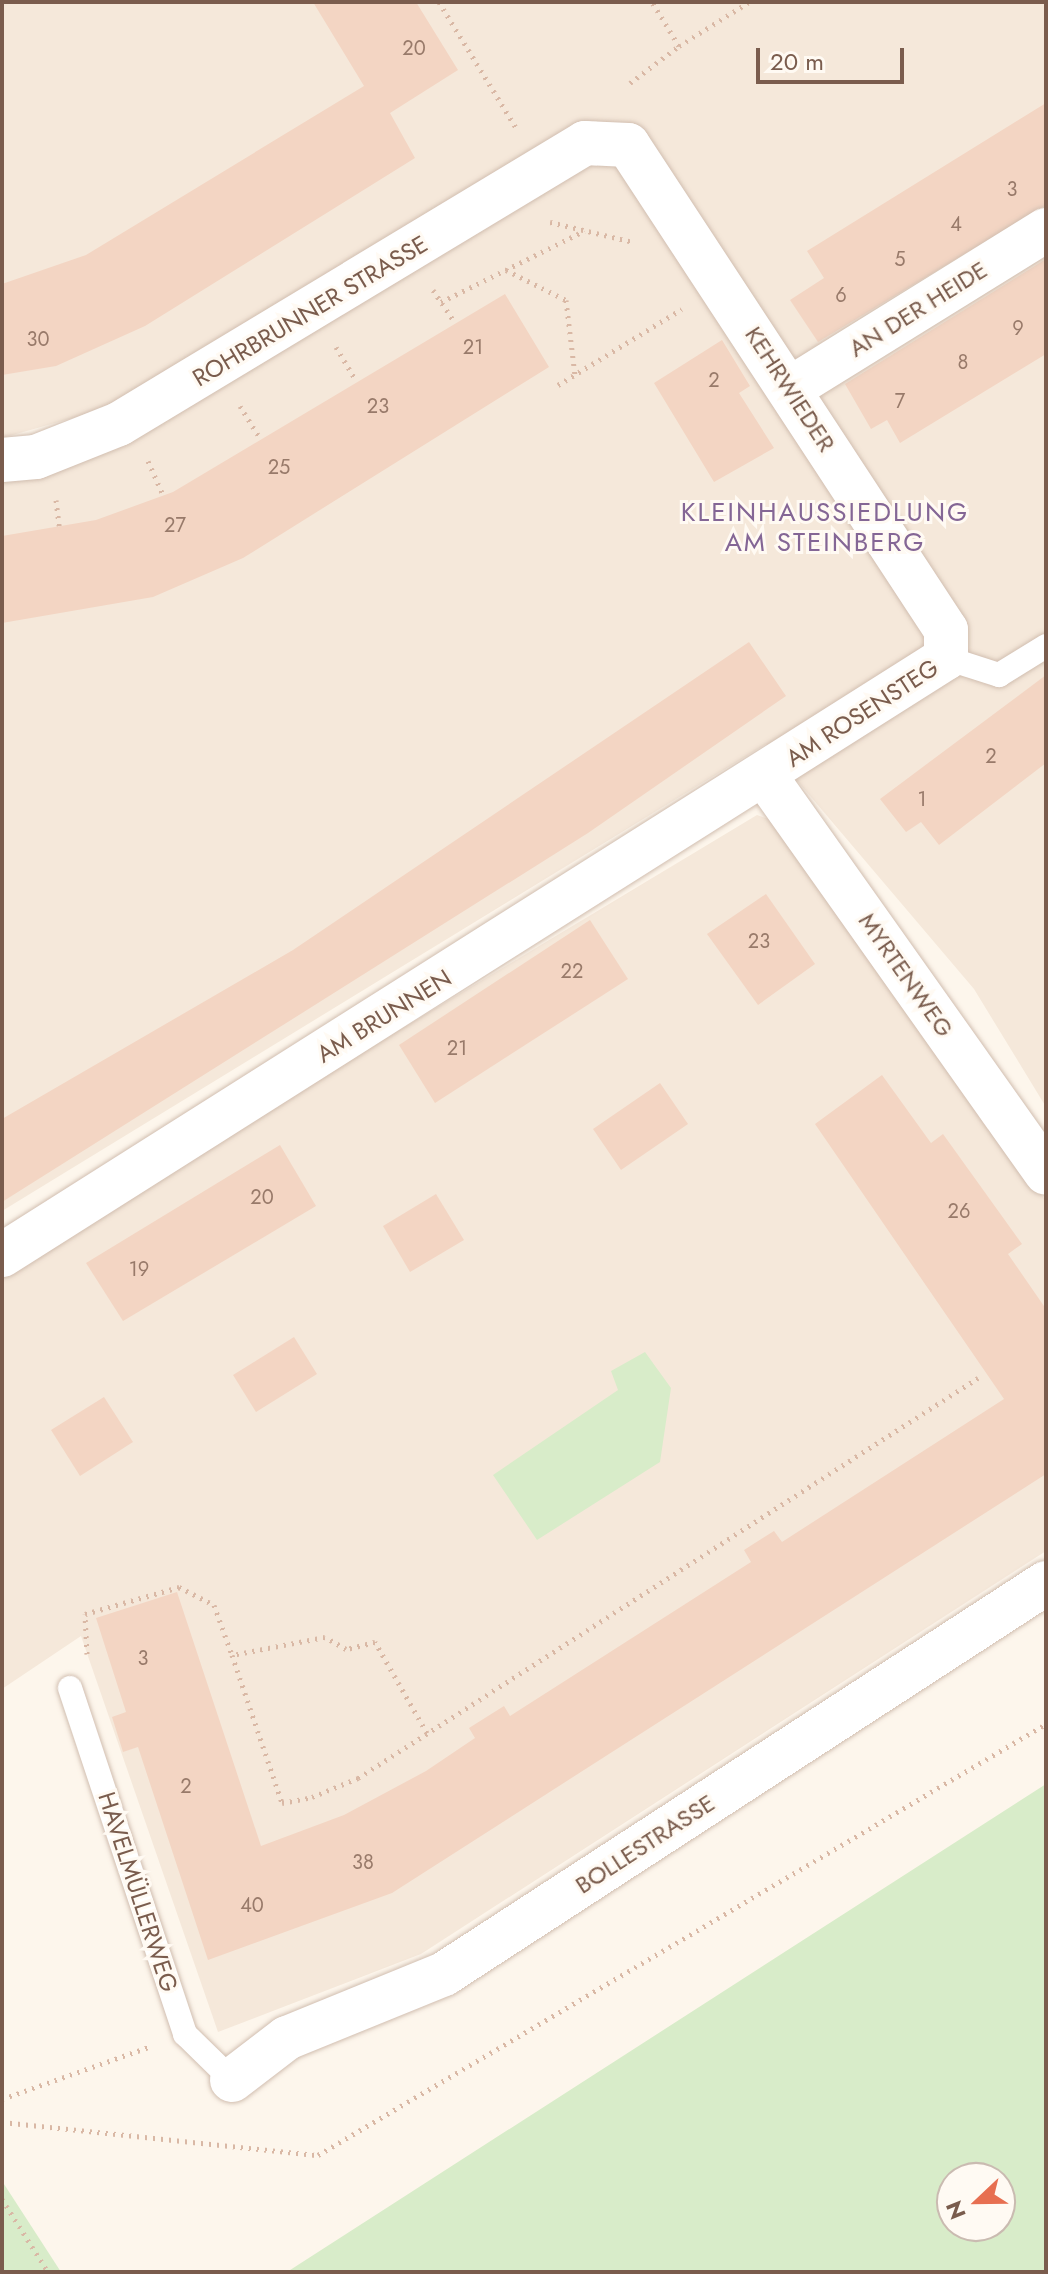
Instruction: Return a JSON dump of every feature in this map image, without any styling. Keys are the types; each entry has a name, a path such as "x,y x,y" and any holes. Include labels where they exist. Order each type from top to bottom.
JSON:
{"street":[{"name":"KEHRWIEDER","path":"607,142 628,145 791,388 946,630 946,658"},
{"name":"ROHRBRUNNER STRASSE","path":"2,460 36,457 119,424 585,143 607,142"},
{"name":"AN DER HEIDE","path":"791,388 1046,230"},
{"name":"AM ROSENSTEG","path":"765,776 946,658"},
{"name":"MYRTENWEG","path":"765,776 1046,1173"},
{"name":"AM BRUNNEN","path":"2,1255 765,776"},
{"name":"BOLLESTRASSE","path":"232,2080 287,2038 444,1974 1046,1583"}],"lane":[{"name":"AM ROSENSTEG","path":"946,658 999,675 1046,646"},
{"name":"HAVELMÜLLERWEG","path":"70,1688 185,2034 232,2080"}],"path":[{"path":"439,2 526,145"},
{"path":"652,2 679,46"},
{"path":"630,83 679,46 749,2"},
{"path":"534,218 644,245"},
{"path":"441,302 585,230"},
{"path":"505,270 566,300 575,375"},
{"path":"427,280 453,320"},
{"path":"558,385 687,306"},
{"path":"333,342 356,380"},
{"path":"237,402 261,439"},
{"path":"145,456 162,493"},
{"path":"70,1688 92,1645 85,1614 179,1587 214,1605 282,1803 358,1778 978,1378"},
{"path":"232,1655 325,1637 346,1649 375,1642 427,1733"},
{"path":"2,2122 318,2155 1046,1724"},
{"path":"2,2099 156,2045"},
{"path":"2,2199 48,2272"}],"shaded area":[{"path":"2,2 1046,2 1046,1107 974,989 766,744 2,1211 2,476 115,406 2,438"},
{"path":"757,815 771,820 1046,1201 1046,1551 421,1954 218,2032 81,1636 2,1689 2,1269"}],"green space":[{"path":"645,1352 671,1388 660,1462 537,1540 493,1475 618,1390 611,1371"},
{"path":"1046,1784 1046,2272 287,2272"},
{"path":"2,2181 61,2272 2,2272"}],"building":[{"path":"313,2 416,2 458,70 390,113 415,158 145,326 56,366 2,375 2,284 86,255 364,86"},
{"path":"1046,103 1046,205 818,342 790,300 824,278 807,251"},
{"path":"1046,259 1046,354 900,443 887,420 871,429 845,384"},
{"path":"505,294 549,367 243,558 153,597 2,623 2,536 96,520 173,492"},
{"path":"722,340 750,386 739,393 774,448 714,482 654,383"},
{"path":"749,642 786,696 588,833 2,1202 2,1119 293,950"},
{"path":"1046,675 1046,763 939,845 921,822 906,832 880,799"},
{"path":"766,894 815,964 758,1005 707,934"},
{"path":"590,920 628,979 435,1103 399,1045"},
{"path":"882,1075 931,1143 943,1134 1022,1244 1008,1254 1046,1309 1046,1474 392,1893 208,1960 138,1747 123,1752 112,1717 126,1712 96,1618 177,1592 261,1846 344,1815 426,1771 475,1738 469,1728 504,1706 510,1716 751,1562 744,1550 774,1531 782,1542 1004,1399 815,1124"},
{"path":"660,1083 688,1124 621,1170 593,1129"},
{"path":"280,1145 316,1206 123,1321 86,1263"},
{"path":"436,1194 464,1240 410,1272 383,1226"},
{"path":"294,1337 317,1374 256,1412 233,1375"},
{"path":"104,1397 133,1442 80,1476 51,1430"}],"district":[{"name":"KLEINHAUSSIEDLUNG AM STEINBERG","path":"825,528"}]}
